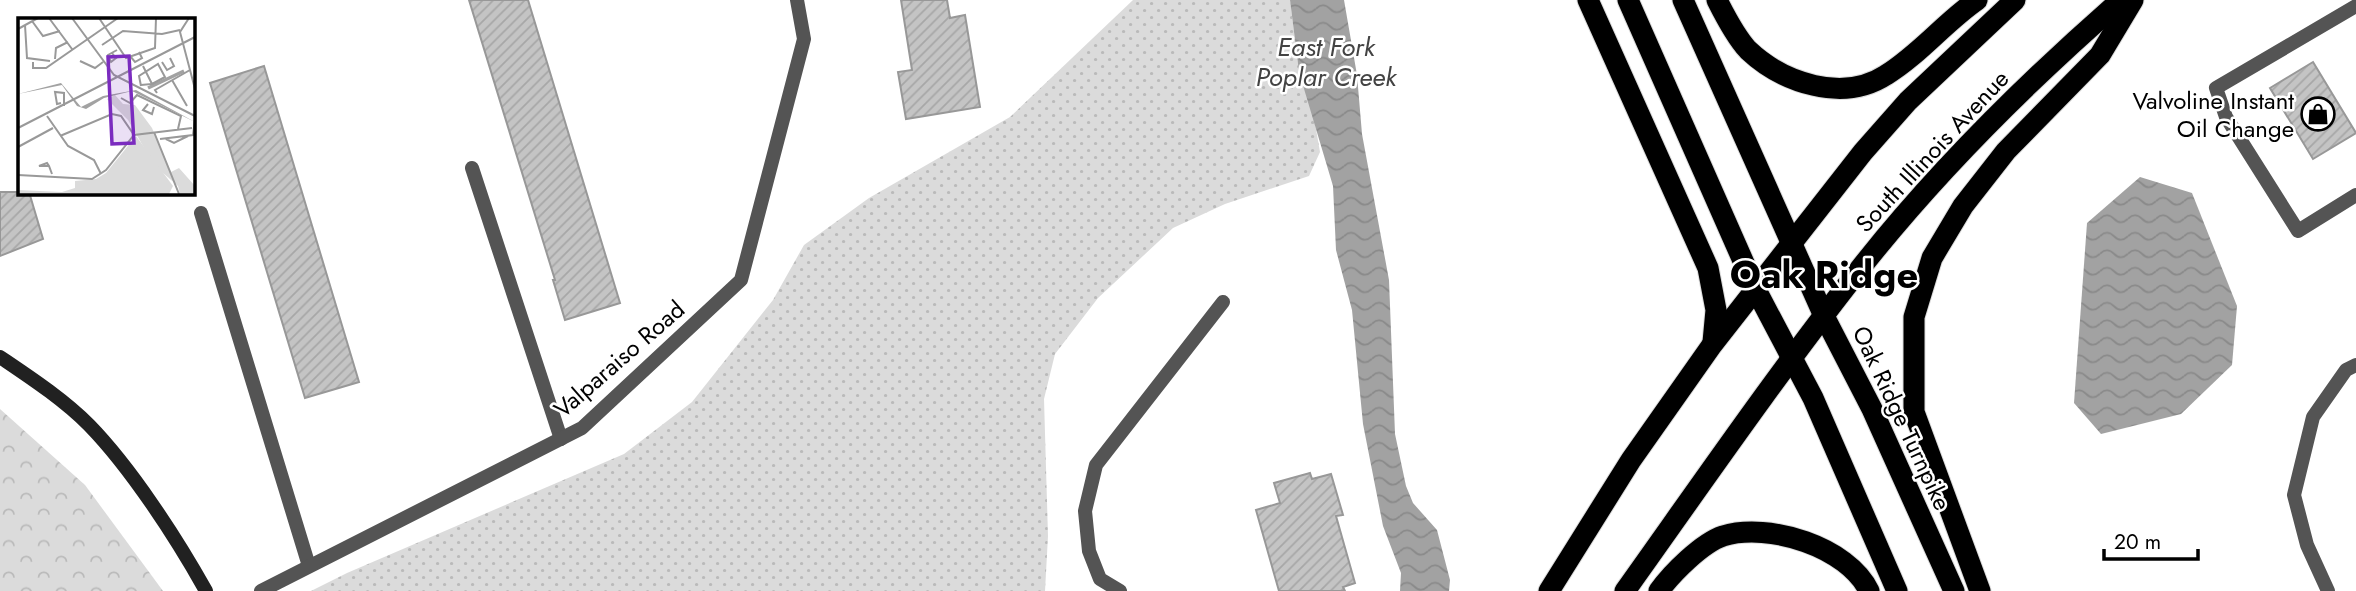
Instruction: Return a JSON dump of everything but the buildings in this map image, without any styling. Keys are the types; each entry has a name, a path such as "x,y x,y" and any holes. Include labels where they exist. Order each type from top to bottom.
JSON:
{"highway":[{"path":"1588,0 1708,268 1716,310 1712,345"},
{"path":"1628,0 1755,289 1813,398 1898,591"},
{"name":"Oak Ridge Turnpike","path":"1683,0 1824,316 1872,409 1954,591"},
{"path":"1717,0 1747,49 1779,73 1814,86 1835,89 1856,87 1883,78 1977,0"},
{"path":"1549,591 1631,460 1712,345 1863,152 1908,101 2015,0"},
{"name":"South Illinois Avenue","path":"1625,591 1792,357 1860,268 1948,166 2068,46 2121,0"},
{"path":"1980,591 1914,412 1914,317 1932,258 1963,206 2006,151 2100,55 2133,0"},
{"path":"1659,591 1675,568 1723,536 1763,534 1803,540 1835,553 1863,578 1869,591"}],"street":[{"name":"Valparaiso Road","path":"261,591 582,428 741,280 804,39 797,0"},
{"path":"2356,6 2216,88 2225,117 2298,231 2356,195"},
{"path":"472,168 561,439"},
{"path":"201,213 309,566"},
{"path":"1120,591 1100,579 1089,551 1085,511 1096,465 1223,302"},
{"path":"0,357 44,387 89,426 181,546 206,591"},
{"path":"2328,591 2307,545 2294,495 2313,417 2346,370 2356,365"}],"green space":[{"path":"1133,0 1290,0 1299,72 1313,112 1320,152 1309,176 1225,204 1173,228 1098,298 1055,354 1044,399 1048,536 1045,591 311,591 624,454 692,402 773,300 804,245 869,198 1010,117"},
{"path":"0,409 85,485 163,591 0,591"}],"water":[{"name":"East Fork Poplar Creek","path":"1290,0 1344,0 1357,75 1362,134 1389,280 1395,434 1406,486 1413,503 1437,530 1450,580 1449,591 1400,591 1401,573 1383,526 1363,424 1352,310 1336,250 1333,186 1299,72"},
{"path":"2140,177 2192,193 2237,306 2232,365 2181,414 2101,434 2074,403 2087,223"}],"place":[{"name":"Valvoline Instant Oil Change","path":"2318,114"}],"district":[{"name":"Oak Ridge","path":"1824,274"}]}
